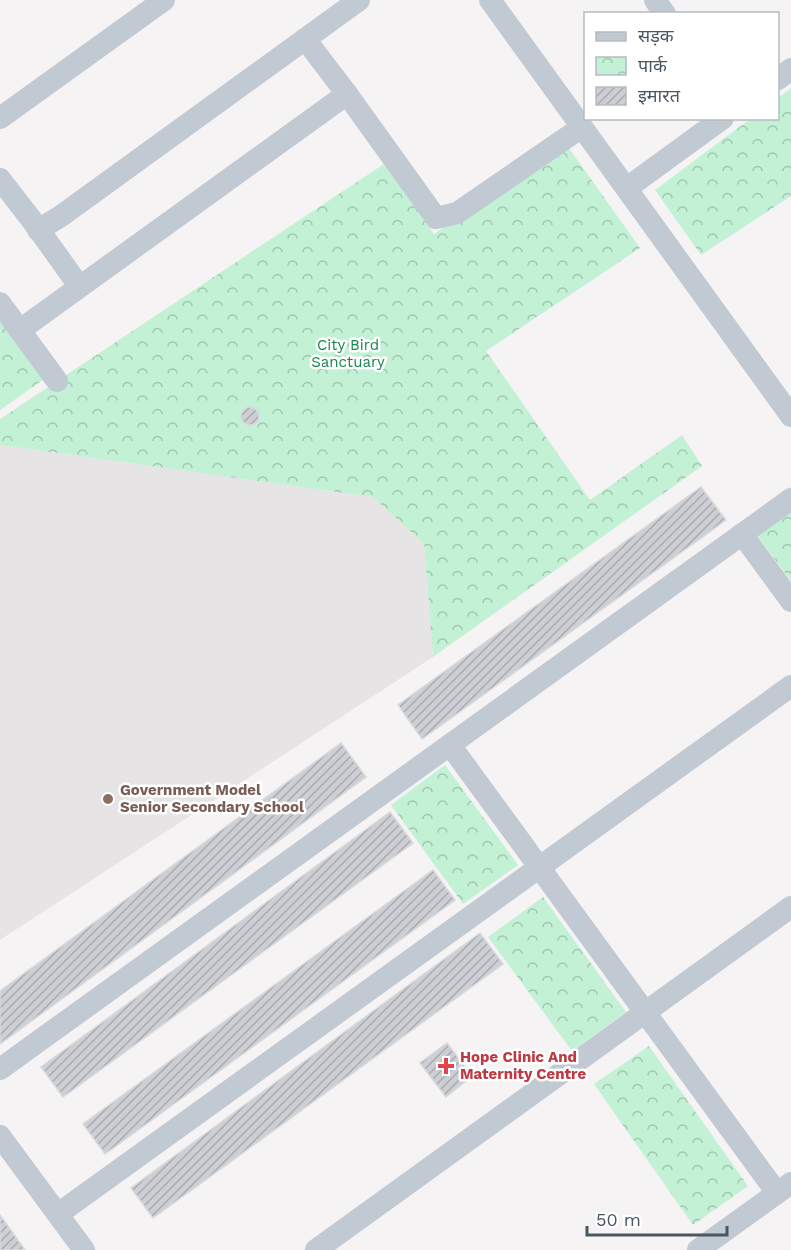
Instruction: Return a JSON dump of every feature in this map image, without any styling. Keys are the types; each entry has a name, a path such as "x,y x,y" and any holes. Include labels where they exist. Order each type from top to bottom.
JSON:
{"street":[{"path":"0,118 164,0"},
{"path":"38,230 61,216 359,0"},
{"path":"490,0 791,416"},
{"path":"305,39 436,218 457,213 582,127"},
{"path":"20,330 347,94"},
{"path":"627,188 720,120"},
{"path":"0,179 79,286"},
{"path":"0,303 57,381"},
{"path":"0,1069 791,499"},
{"path":"742,534 791,601"},
{"path":"58,1214 791,686"},
{"path":"450,745 646,1012 784,1188 698,1250"},
{"path":"315,1250 791,907"},
{"path":"0,1136 84,1250"}],"shaded area":[{"name":"Government Model Senior Secondary School","path":"0,445 373,497 424,544 433,657 0,940"}],"green space":[{"path":"791,88 791,196 701,255 655,190 749,120 779,120 779,97"},
{"name":"City Bird Sanctuary","path":"566,144 640,248 486,351 590,500 682,435 702,466 433,657 424,544 373,497 0,445 0,419 384,164 434,234"},
{"path":"0,310 50,375 0,410"},
{"path":"791,487 791,581 746,520"},
{"path":"445,765 518,865 463,904 391,805"},
{"path":"543,897 626,1012 572,1051 488,937"},
{"path":"649,1046 748,1186 693,1225 594,1084"}],"building":[{"path":"246,407 254,407 259,412 257,423 246,425 241,420 241,412"},
{"path":"701,487 726,520 422,739 398,705"},
{"path":"341,743 366,777 0,1044 0,991"},
{"path":"390,812 413,843 63,1097 41,1067"},
{"path":"433,870 455,900 105,1154 83,1124"},
{"path":"480,933 503,964 153,1218 131,1188"},
{"path":"447,1043 472,1076 446,1097 420,1063"},
{"path":"0,1215 25,1250 0,1250"}],"place":[{"name":"Government Model Senior Secondary School","path":"108,799"},
{"name":"Hope Clinic And Maternity Centre","path":"446,1066"}]}
